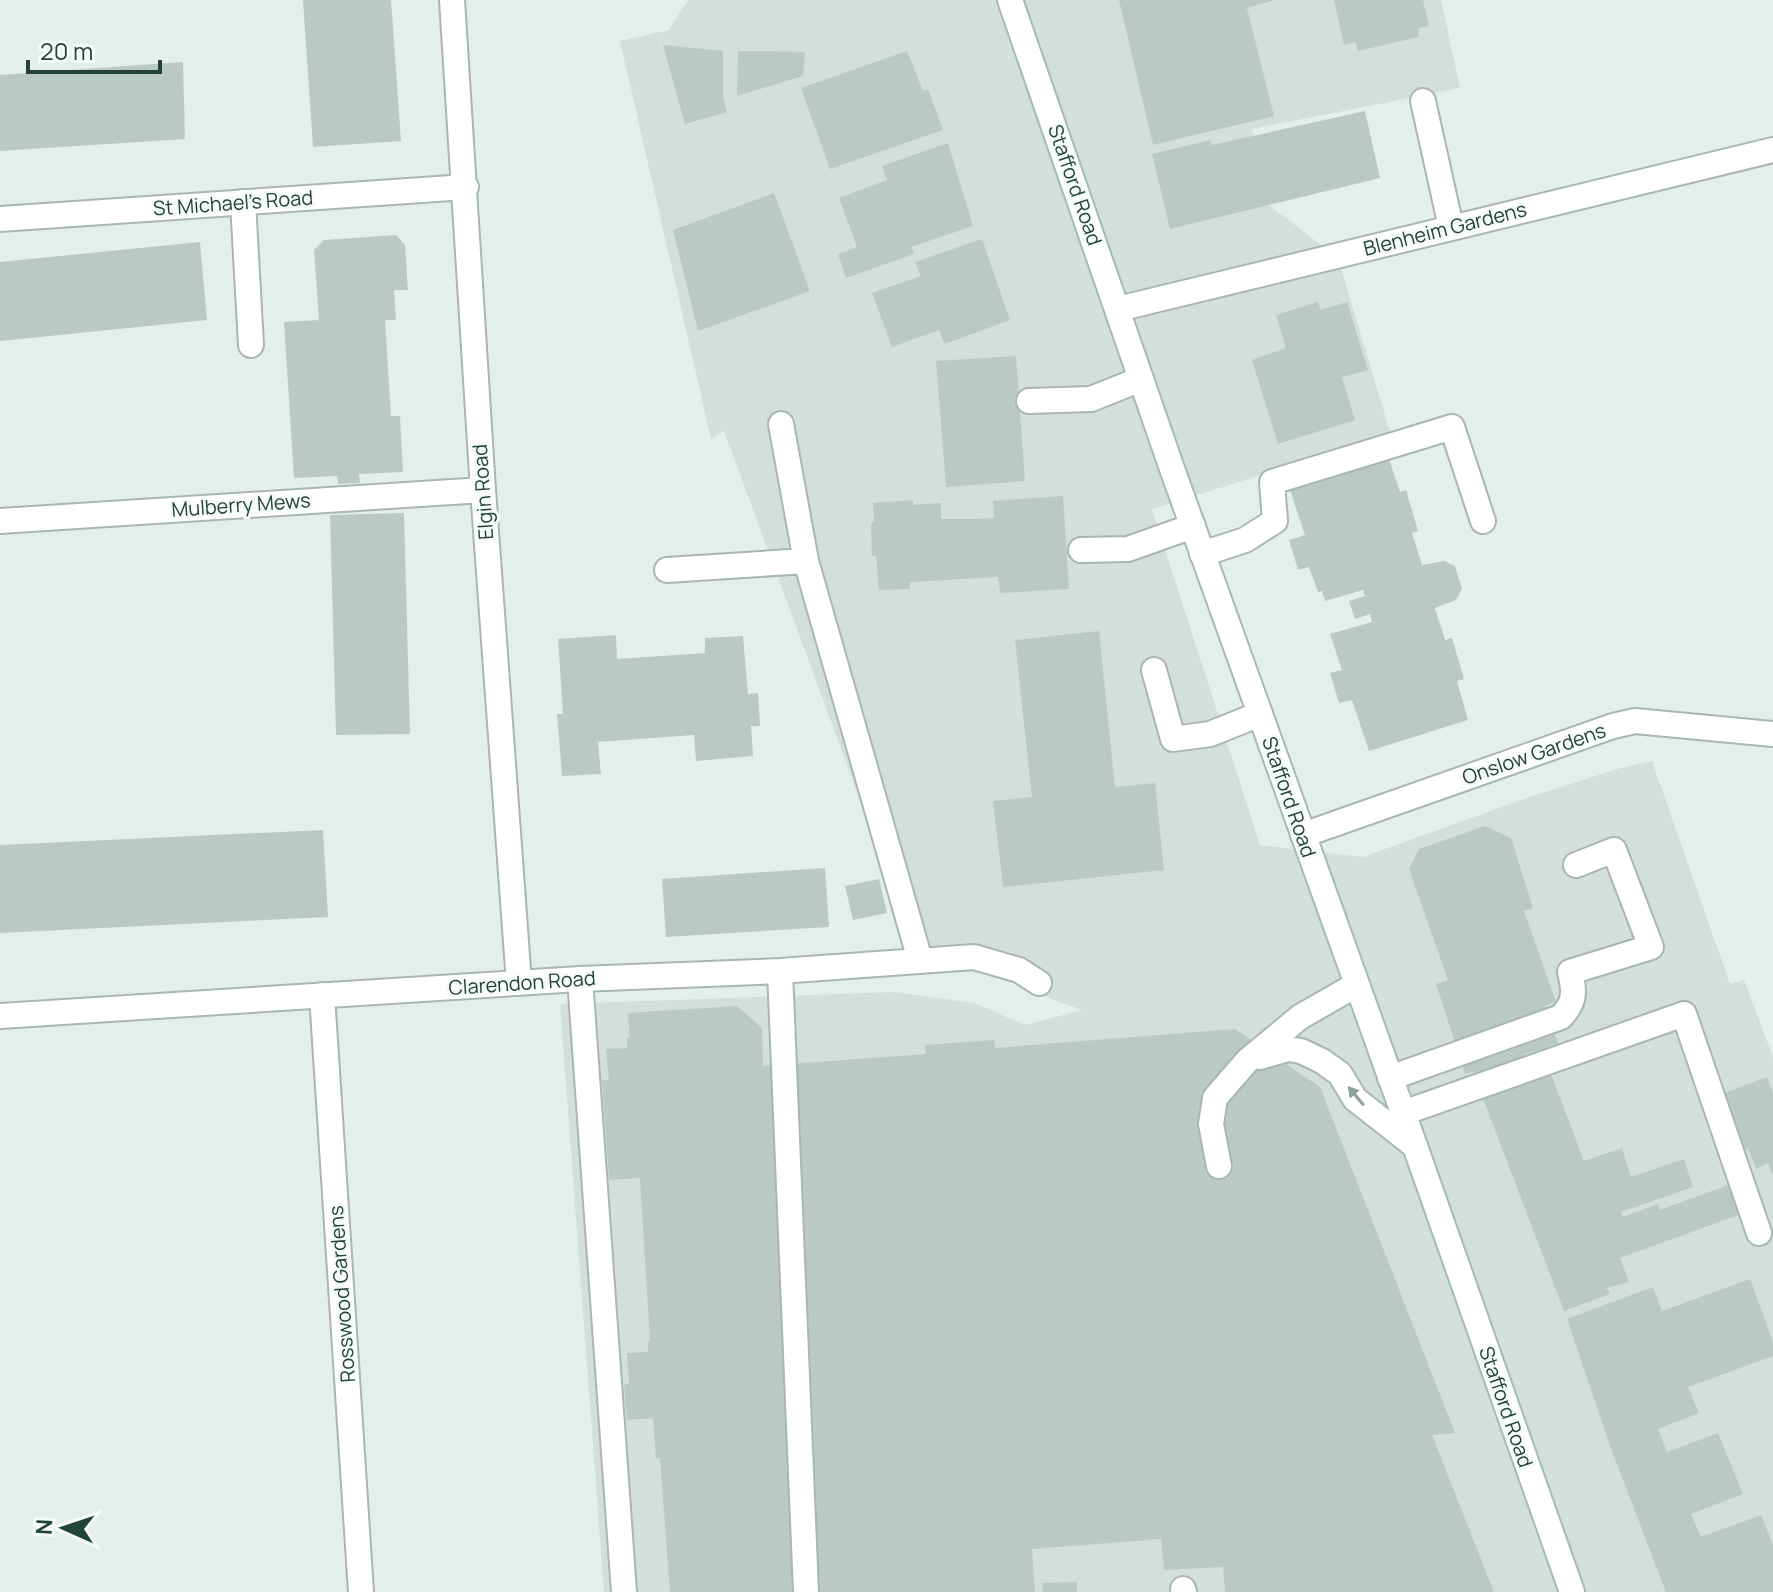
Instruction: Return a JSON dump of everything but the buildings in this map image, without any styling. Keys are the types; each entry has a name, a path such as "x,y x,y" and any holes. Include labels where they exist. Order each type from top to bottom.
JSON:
{"street":[{"name":"Elgin Road","path":"452,0 519,983"},
{"name":"Stafford Road","path":"1010,0 1202,554 1572,1592"},
{"path":"1423,101 1451,227"},
{"name":"Blenheim Gardens","path":"1118,309 1773,150"},
{"name":"St Michael's Road","path":"0,219 466,187"},
{"path":"243,202 251,345"},
{"path":"1029,401 1091,399 1141,379"},
{"path":"781,424 806,561 920,960"},
{"path":"1202,554 1245,540 1275,521 1272,482 1452,427 1483,521"},
{"name":"Mulberry Mews","path":"0,521 483,490"},
{"path":"1081,550 1128,549 1193,526"},
{"path":"667,570 806,561"},
{"path":"1154,670 1173,739 1210,734 1260,714"},
{"name":"Onslow Gardens","path":"1303,835 1613,726 1635,721 1773,734"},
{"path":"1390,1078 1561,1017 1571,1006 1575,991 1570,972 1651,947 1614,850 1576,865"},
{"name":"Clarendon Road","path":"0,1016 974,957 1019,970 1039,983"},
{"path":"780,971 806,1592"},
{"path":"580,979 624,1592"},
{"path":"1219,1166 1211,1124 1215,1098 1247,1061 1300,1017 1356,985"},
{"name":"Rosswood Gardens","path":"322,995 361,1592"},
{"path":"1403,1113 1684,1014 1759,1233"},
{"path":"1247,1061 1288,1049 1301,1051 1322,1061 1340,1074 1355,1099 1415,1146"}],"shaded area":[{"path":"688,0 1441,0 1460,88 1252,129 1270,206 1338,258 1391,435 1152,509 1260,845 1363,857 1527,798 1652,761 1730,984 1744,980 1773,1057 1773,1592 604,1592 560,1004 894,992 974,1003 1025,1025 1082,1010 1051,999 988,960 916,952 724,431 711,439 620,41 669,30"}]}
